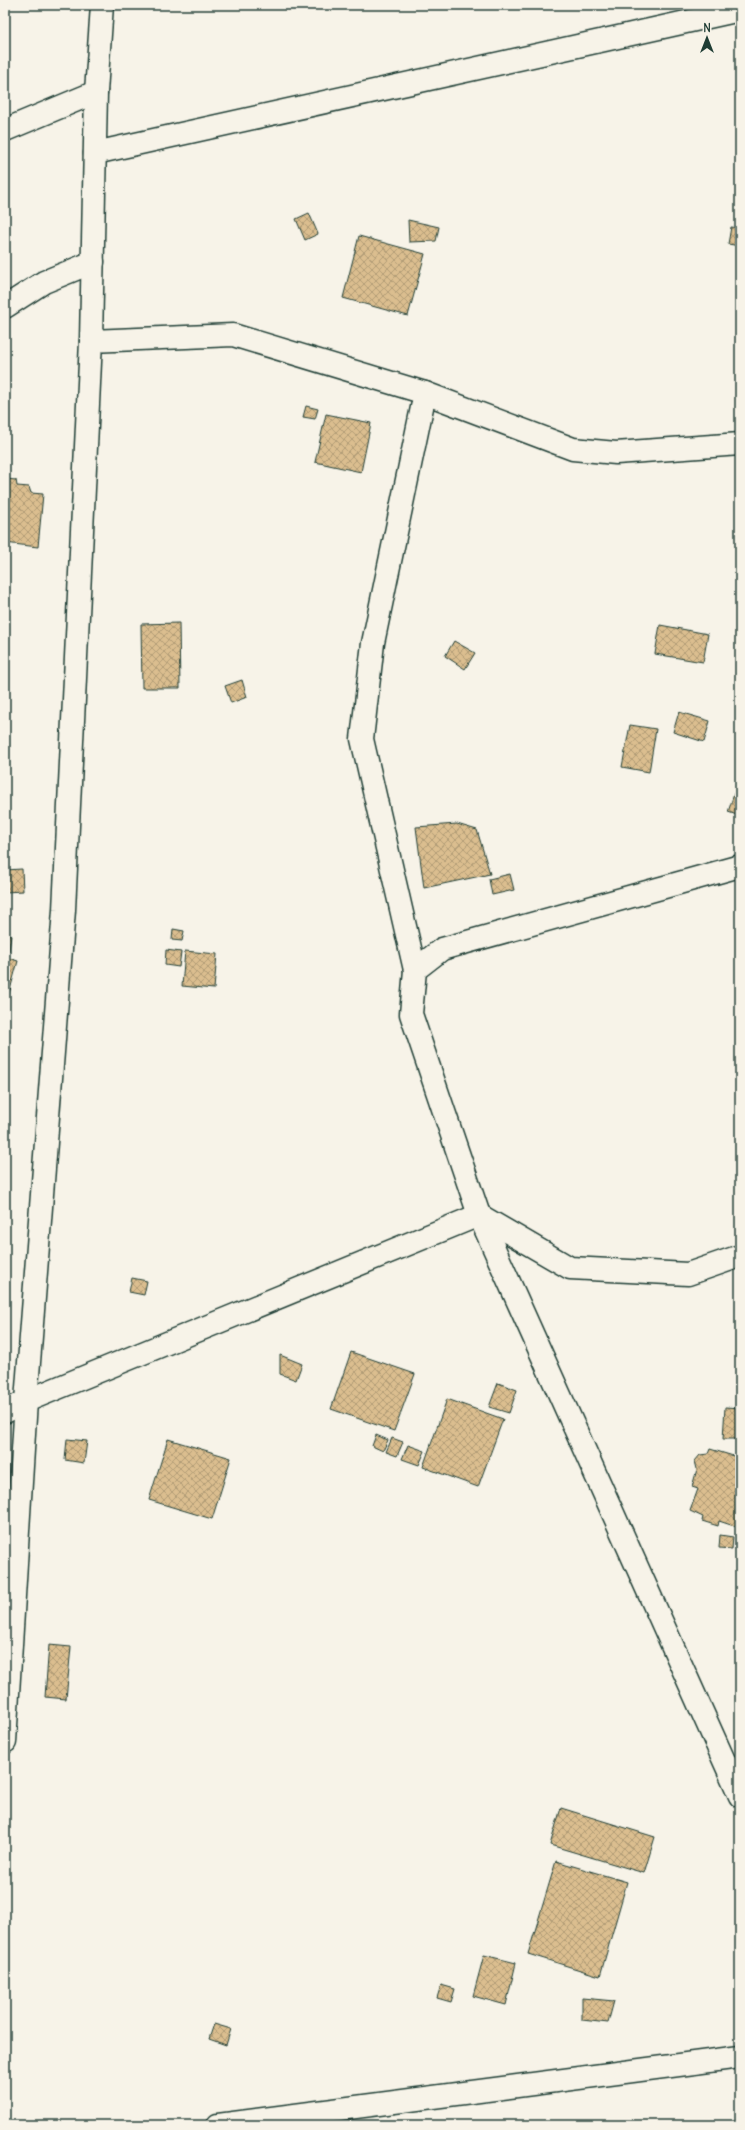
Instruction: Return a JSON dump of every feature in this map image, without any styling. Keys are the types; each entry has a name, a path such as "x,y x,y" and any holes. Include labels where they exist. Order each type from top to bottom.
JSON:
{"street":[{"path":"5,1742 26,1401 64,910 91,341 96,92 102,5"},
{"path":"95,153 740,10"},
{"path":"5,130 96,92"},
{"path":"5,307 44,282 93,262"},
{"path":"91,341 233,335 425,393 573,449 616,453 740,444"},
{"path":"425,393 373,643 362,739 415,970 411,1014 479,1215 740,1796"},
{"path":"415,970 442,949 740,866"},
{"path":"5,1412 26,1401 479,1215"},
{"path":"479,1215 570,1268 688,1274 740,1256"},
{"path":"218,2125 740,2057"}],"building":[{"path":"309,213 318,234 305,240 296,219"},
{"path":"408,220 439,227 436,241 409,242"},
{"path":"731,227 740,228 740,246 728,244"},
{"path":"359,236 425,254 408,316 343,298"},
{"path":"306,406 318,409 315,419 303,417"},
{"path":"326,414 371,423 361,472 315,462"},
{"path":"5,479 16,480 17,486 29,487 31,493 43,494 38,547 5,543"},
{"path":"179,623 180,688 142,688 141,624"},
{"path":"660,625 708,634 703,662 655,654"},
{"path":"454,641 475,653 465,669 445,656"},
{"path":"242,680 247,697 231,703 225,686"},
{"path":"679,712 710,721 704,742 673,732"},
{"path":"630,725 656,729 649,772 622,767"},
{"path":"740,776 740,816 728,812"},
{"path":"457,824 477,830 490,874 424,888 416,827"},
{"path":"22,869 23,891 5,892 5,870"},
{"path":"510,874 514,890 492,895 489,879"},
{"path":"173,929 184,931 182,941 172,940"},
{"path":"5,934 11,935 9,951 5,950"},
{"path":"166,950 181,952 179,967 165,965"},
{"path":"185,951 217,954 214,989 182,986"},
{"path":"5,957 18,961 5,1008"},
{"path":"132,1278 147,1281 144,1295 129,1292"},
{"path":"351,1352 415,1374 394,1431 331,1409"},
{"path":"280,1355 302,1364 296,1380 280,1374"},
{"path":"498,1383 517,1390 509,1413 489,1407"},
{"path":"447,1399 503,1419 478,1487 423,1467"},
{"path":"725,1407 740,1408 738,1439 723,1439"},
{"path":"376,1435 388,1440 383,1451 372,1446"},
{"path":"392,1438 403,1442 397,1456 386,1452"},
{"path":"67,1439 87,1441 84,1463 65,1460"},
{"path":"168,1439 231,1458 212,1519 149,1500"},
{"path":"408,1445 425,1451 419,1465 402,1459"},
{"path":"710,1449 740,1458 740,1528 719,1521 718,1526 702,1521 703,1517 690,1511 698,1489 692,1487 697,1469 695,1461 700,1455 708,1454"},
{"path":"720,1535 733,1537 732,1549 719,1548"},
{"path":"49,1645 71,1647 66,1699 45,1697"},
{"path":"561,1808 655,1837 644,1873 550,1845"},
{"path":"556,1861 627,1882 600,1976 528,1954"},
{"path":"484,1955 516,1963 506,2005 473,1996"},
{"path":"441,1985 455,1989 451,2002 437,1998"},
{"path":"582,1998 614,2001 608,2023 582,2020"},
{"path":"214,2024 231,2029 226,2045 209,2039"}]}
